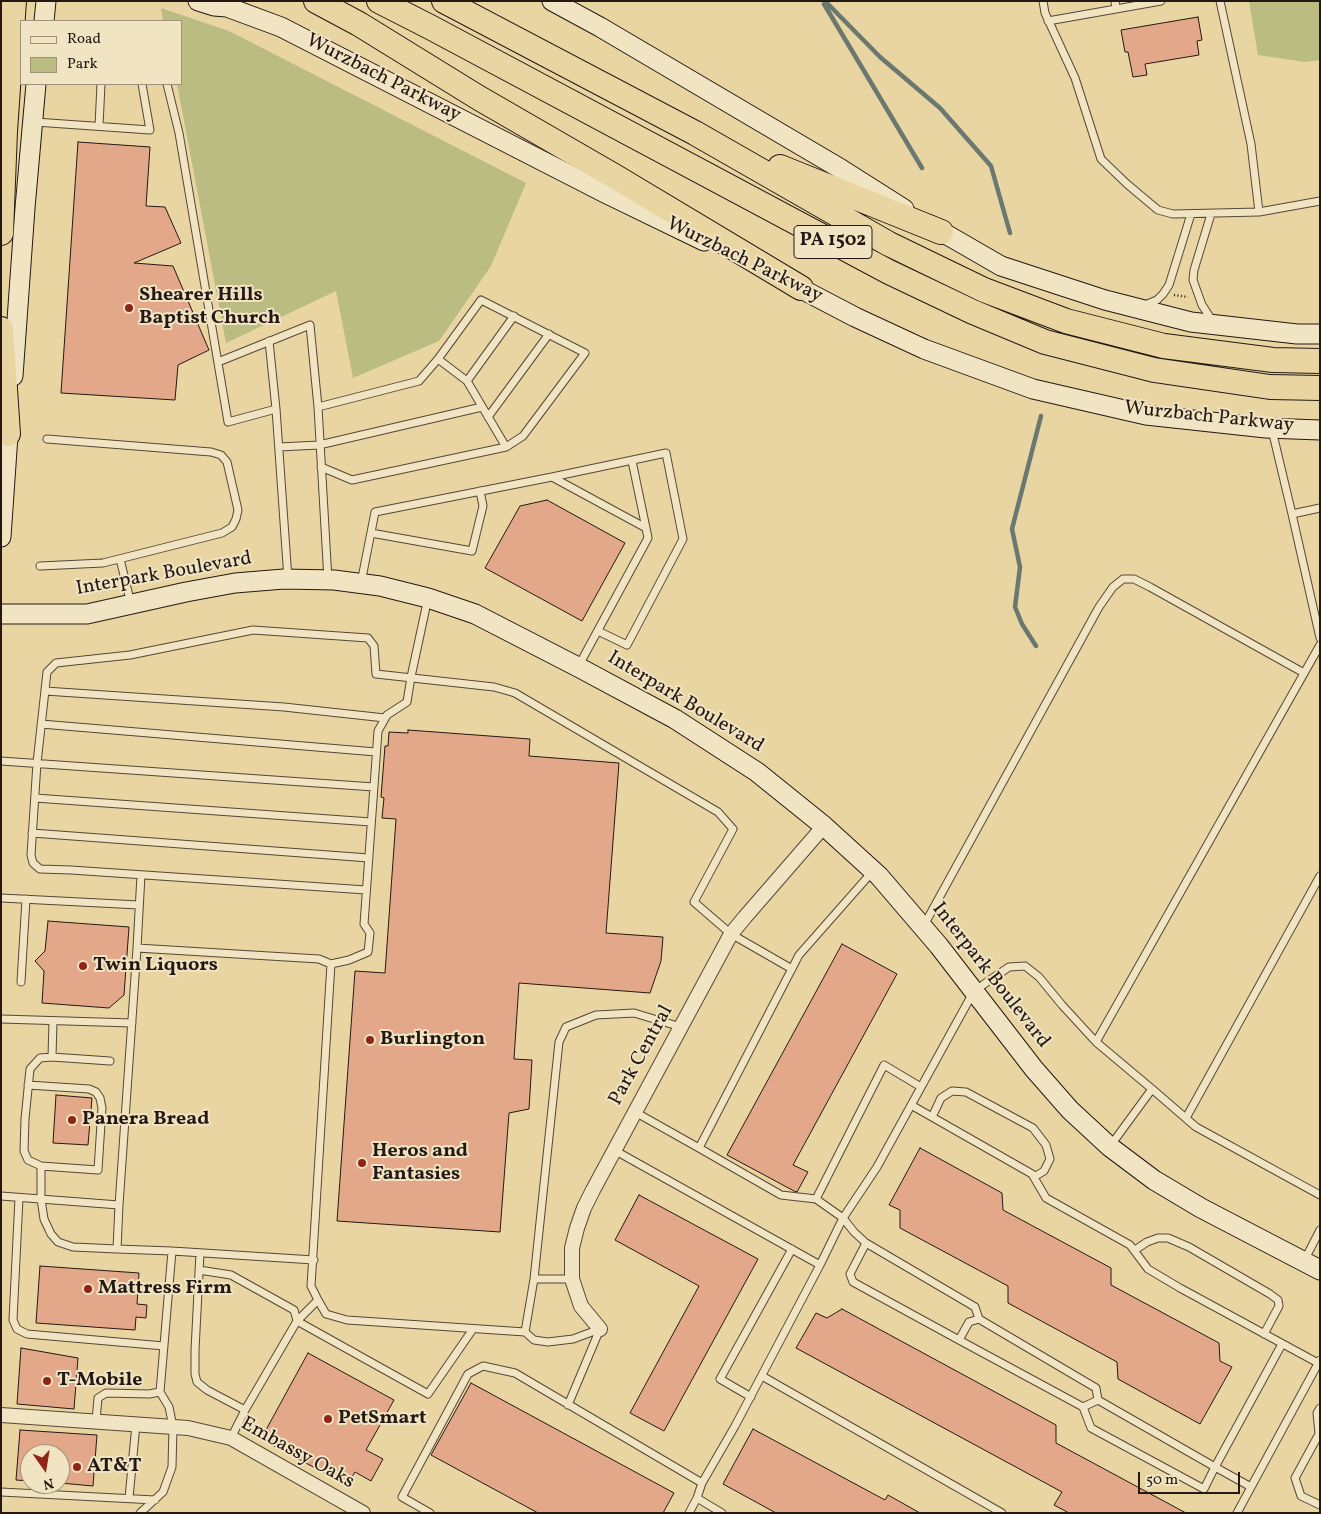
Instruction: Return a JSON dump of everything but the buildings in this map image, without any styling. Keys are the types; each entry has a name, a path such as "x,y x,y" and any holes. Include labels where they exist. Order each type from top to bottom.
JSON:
{"highway":[{"path":"1,233 5,131 14,1"},
{"path":"316,1 359,24 479,98 801,288"},
{"name":"Wurzbach Parkway","path":"379,1 889,272 973,312 1045,342 1154,370 1270,387 1320,388"},
{"name":"PA 1502","path":"444,1 695,133 889,244 984,290 1066,320 1164,346 1273,360 1320,361"},
{"path":"695,133 941,232"},
{"path":"1,329 8,434"}],"main road":[{"name":"Wurzbach Parkway","path":"198,1 214,6 224,4 282,27 605,193 801,288 855,317 924,349 1033,389 1146,415 1272,428 1320,430"},
{"path":"552,1 600,27 832,164 941,232 1001,266 1105,300 1191,322 1297,334 1320,334"},
{"path":"1,537 36,85"},
{"name":"Interpark Boulevard","path":"1,614 87,614 235,583 288,579 328,580 380,586 428,598 475,614 683,724 757,772 824,826 873,871 923,927 1070,1110 1110,1147 1154,1180 1201,1208 1312,1266"}],"street":[{"name":"Park Central","path":"600,1329 581,1306 572,1279 572,1248 577,1228 592,1190 732,934 824,826"},
{"name":"Embassy Oaks","path":"1,1415 188,1428 231,1438 363,1513"}],"lane":[{"path":"1042,1 1048,21 1075,78 1101,159 1158,210 1173,214 1259,212 1320,201"},
{"path":"1115,1 1116,9"},
{"path":"1048,21 1161,1"},
{"path":"1220,1 1251,144 1259,212"},
{"path":"99,126 101,85"},
{"path":"32,121 150,130 142,85"},
{"path":"167,85 180,133 228,422 276,409"},
{"path":"1137,308 1157,300 1169,284 1192,214"},
{"path":"1211,214 1194,270 1193,280 1202,305 1214,324"},
{"path":"318,407 419,381 438,359 481,300 584,353 523,436 506,446 352,480 320,467"},
{"path":"467,382 514,316"},
{"path":"218,362 310,325 318,407 328,580"},
{"path":"488,417 549,334"},
{"path":"269,341 276,409 288,579"},
{"path":"438,359 467,382 506,446"},
{"path":"279,447 319,445 482,407"},
{"path":"1272,428 1320,638"},
{"path":"40,566 103,563 222,533 232,527 238,510 227,462 221,455 211,452 47,439"},
{"path":"361,584 375,512 666,454 683,539 627,645 598,631"},
{"path":"578,667 648,538 632,461"},
{"path":"552,477 646,528"},
{"path":"371,533 472,551 483,506 480,491"},
{"path":"1292,514 1320,508"},
{"path":"120,559 131,605"},
{"path":"923,927 1099,607 1113,588 1124,579 1134,579 1150,587 1304,674"},
{"path":"137,948 319,959 332,964 349,960 368,952 370,933 364,924 378,730 387,715 407,702 428,598"},
{"path":"366,890 40,869 33,863 31,855 37,763 48,672 56,664 130,655 253,630 368,638 374,646 376,674 494,686 516,693 718,812 733,830 694,902 732,934 792,969"},
{"path":"1096,1042 1320,645"},
{"path":"45,691 284,707 385,718"},
{"path":"41,724 376,752"},
{"path":"1,761 374,787"},
{"path":"35,798 371,822"},
{"path":"32,833 369,858"},
{"path":"699,1148 799,955 873,871"},
{"path":"117,1249 141,875"},
{"path":"1186,1118 1320,876"},
{"path":"1,898 139,906"},
{"path":"21,982 26,899"},
{"path":"332,964 311,1286 326,1314 347,1320 525,1332 534,1340 548,1342 573,1339 600,1329"},
{"path":"689,1513 702,1483 751,1397 843,1218 877,1167 974,991 1009,967 1025,966 1039,976 1062,1005 1096,1042 1196,1127 1320,1195"},
{"path":"525,1332 534,1280 560,1042 566,1027 596,1015 634,1013 681,1027"},
{"path":"1,1019 132,1023"},
{"path":"52,1058 53,1020"},
{"path":"28,1085 96,1092 100,1098 102,1108 98,1170 41,1166 28,1160 24,1151 28,1085 30,1070 40,1058 110,1061"},
{"path":"816,1199 884,1065 921,1087"},
{"path":"1110,1147 1152,1089"},
{"path":"932,1118 942,1098 952,1091 966,1092 1033,1128 1046,1145 1050,1159 1044,1171 1034,1177"},
{"path":"911,1105 1032,1174 1046,1198 1130,1245 1148,1268 1180,1288 1319,1362 1237,1513"},
{"path":"635,1112 781,1196 816,1199 843,1218 866,1243 975,1307 979,1319 1096,1388 1098,1400"},
{"path":"614,1150 820,1265"},
{"path":"41,1166 41,1199 44,1219 58,1242 72,1247 314,1260"},
{"path":"1,1196 119,1205"},
{"path":"20,1198 13,1320 17,1329 27,1334 164,1346"},
{"path":"1312,1266 1320,1230"},
{"path":"1135,1250 1152,1240 1168,1238 1189,1247 1270,1294 1278,1300 1279,1306 1264,1334"},
{"path":"866,1243 850,1274 852,1282 1083,1407 1091,1428 1204,1489 1282,1344"},
{"path":"751,1397 720,1379 792,1249"},
{"path":"140,1513 163,1492 172,1468 173,1427 170,1408 160,1392 172,1251"},
{"path":"200,1253 194,1350 197,1382 207,1390 246,1410"},
{"path":"199,1270 232,1275 294,1310 297,1321 428,1394 473,1329"},
{"path":"534,1280 572,1279"},
{"path":"231,1438 297,1321 318,1300"},
{"path":"960,1340 969,1322 979,1319"},
{"path":"568,1404 600,1329"},
{"path":"430,1513 402,1496 468,1374 483,1366 515,1373 702,1483"},
{"path":"762,1376 1002,1513"},
{"path":"96,1421 98,1398 106,1393 149,1394 160,1392"},
{"path":"1083,1407 1098,1400"},
{"path":"1098,1400 1251,1487"},
{"path":"1320,1408 1317,1413 1319,1434 1295,1478 1301,1496 1320,1505"},
{"path":"129,1498 136,1424"},
{"path":"1,1492 155,1500"},
{"path":"697,1498 722,1513"}],"path":[{"path":"1171,294 1190,298"}],"green space":[{"path":"1249,1 1320,1 1320,60 1305,62 1258,55"},
{"path":"161,8 229,31 526,183 491,266 439,341 353,378 336,291 226,343 177,85 182,85 182,20 163,20"}],"waterway":[{"path":"825,1 880,57 940,108 991,166 1010,233"},
{"path":"824,4 922,168"},
{"path":"1036,646 1022,624 1015,607 1020,567 1012,529 1041,416"}],"place":[{"name":"Shearer Hills Baptist Church","path":"129,308"},
{"name":"Twin Liquors","path":"83,966"},
{"name":"Burlington","path":"370,1040"},
{"name":"Panera Bread","path":"72,1120"},
{"name":"Heros and Fantasies","path":"362,1163"},
{"name":"Mattress Firm","path":"88,1289"},
{"name":"T-Mobile","path":"47,1381"},
{"name":"PetSmart","path":"328,1419"},
{"name":"AT&T","path":"77,1467"}]}
